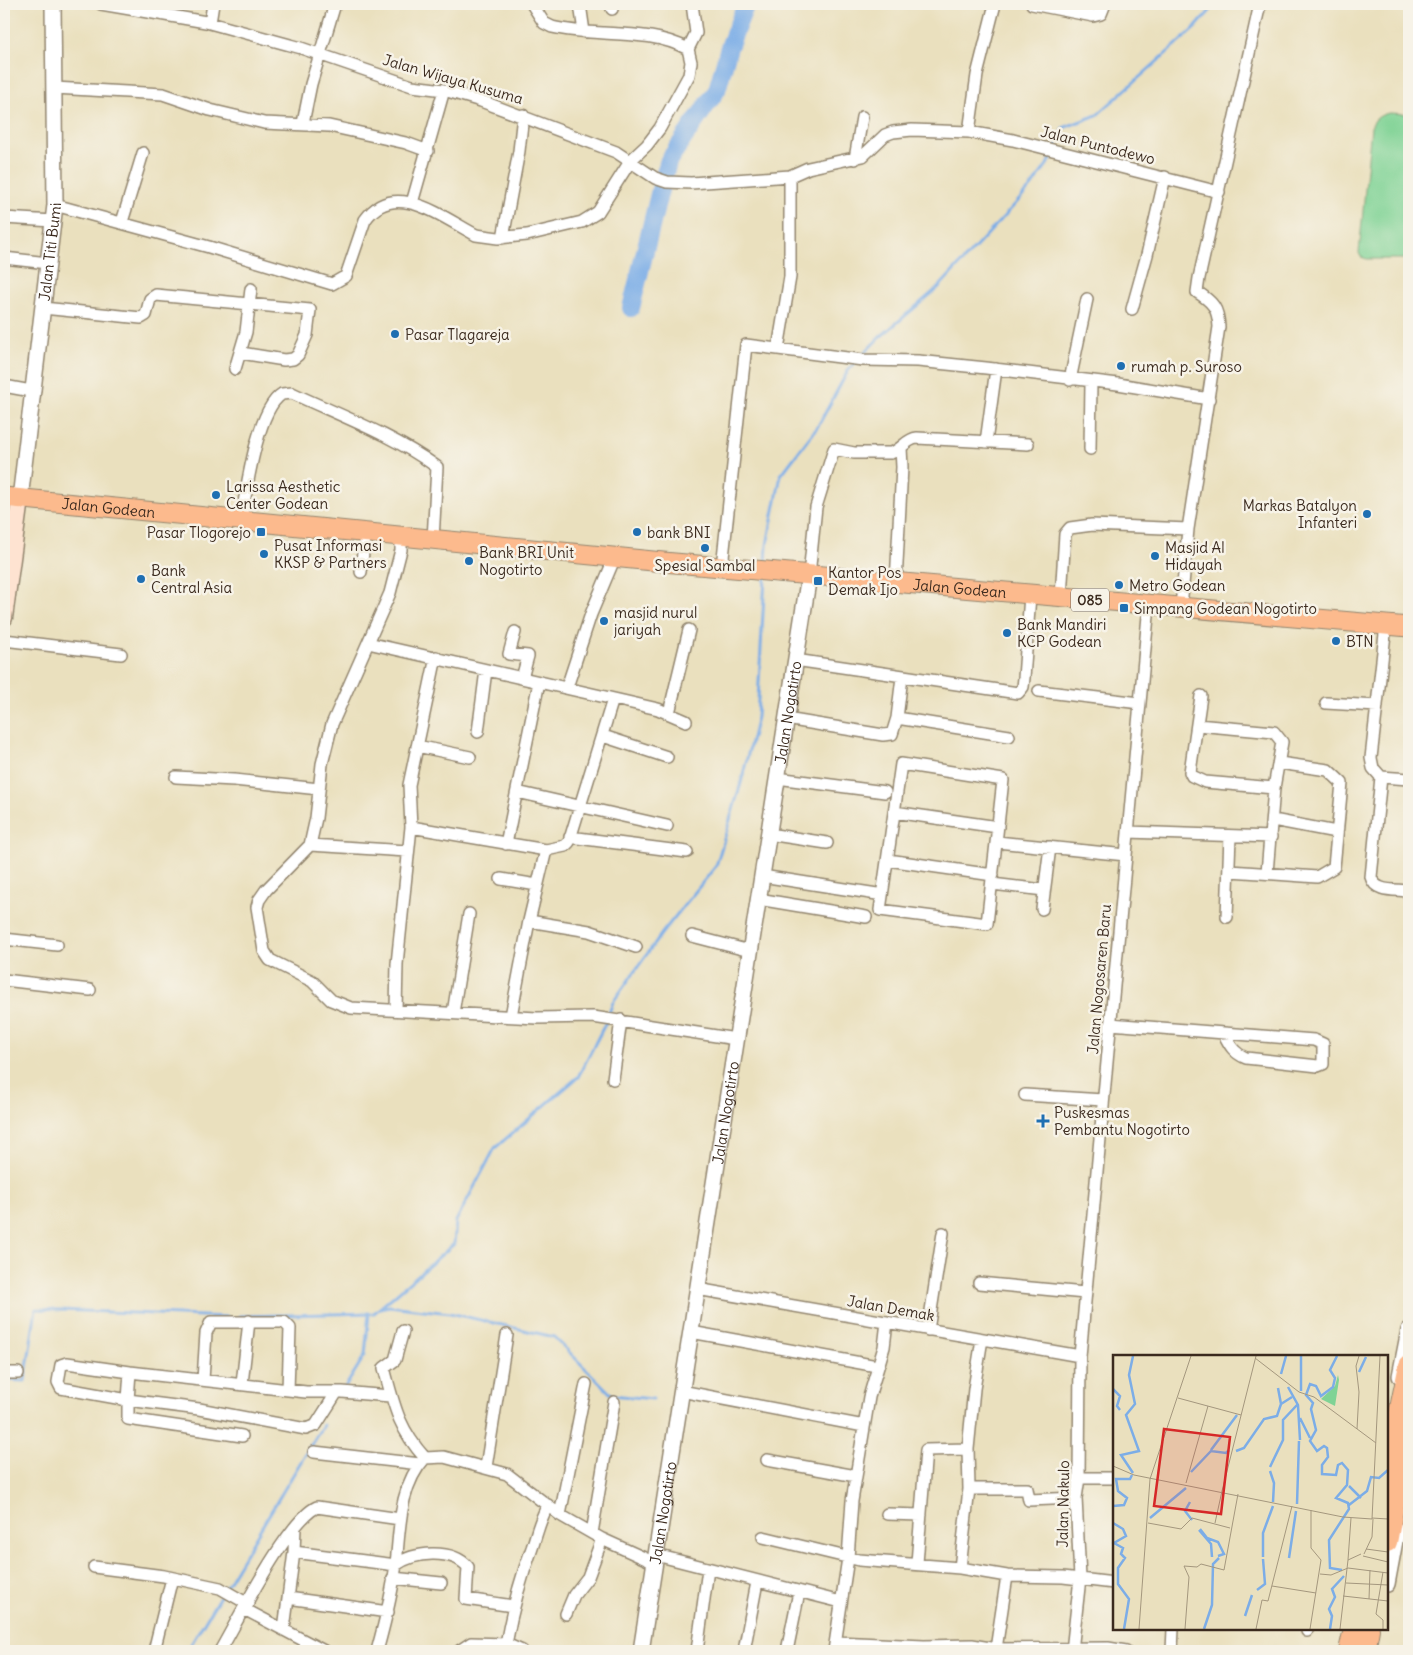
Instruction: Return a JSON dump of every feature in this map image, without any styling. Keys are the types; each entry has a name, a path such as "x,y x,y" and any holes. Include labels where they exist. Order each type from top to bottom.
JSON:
{"highway":[{"path":"1388,1533 1409,1365"},
{"path":"1388,1468 1399,1435"},
{"path":"1348,1651 1354,1630"},
{"path":"1365,1651 1369,1630"}],"main road":[{"name":"Jalan Godean","path":"12,498 401,537 896,583 1409,627"},
{"path":"4,618 12,498"}],"street":[{"name":"Jalan Titi Bumi","path":"12,498 31,391 55,205 53,4"},
{"name":"Jalan Wijaya Kusuma","path":"101,4 210,23 321,55 412,86 444,90 523,115 616,152 631,160 655,178 671,182 790,176 808,168 855,159"},
{"path":"210,23 213,4"},
{"path":"303,123 311,84 335,4"},
{"path":"532,4 544,23 562,29 674,41 688,49"},
{"path":"580,4 584,32"},
{"path":"55,205 122,222 332,284 346,276 362,227 370,213 390,201 412,203 476,235 503,238 527,235 588,220 598,212 631,160 647,145 660,128 683,88 689,75 691,62 688,49 696,33 692,4"},
{"path":"969,132 977,75 995,4"},
{"path":"1032,4 1094,16 1101,14 1105,4"},
{"path":"1181,607 1188,529 1219,327 1219,312 1212,302 1197,292 1260,4"},
{"path":"54,88 148,92 264,123 282,125 303,123 330,126 406,143 428,150"},
{"path":"412,203 444,90"},
{"path":"503,238 520,151 523,115"},
{"path":"855,159 862,117"},
{"name":"Jalan Puntodewo","path":"855,159 870,152 885,135 892,132 912,130 969,132 1056,150 1218,192"},
{"path":"122,222 144,153"},
{"path":"778,349 790,277 790,176"},
{"path":"1132,309 1165,177"},
{"path":"4,218 53,221"},
{"path":"4,258 48,263"},
{"path":"236,369 241,353 252,289"},
{"path":"43,308 141,318 146,316 150,299 156,295 310,310 302,348 293,358 284,360 241,353"},
{"path":"1070,380 1087,299"},
{"path":"727,567 746,345 850,359 930,362 996,369 1091,383 1125,385 1209,399"},
{"path":"986,442 996,369"},
{"path":"1090,449 1091,383"},
{"path":"4,386 31,391"},
{"path":"241,521 250,466 271,404 282,394 292,393 389,438 420,454 437,467 433,540"},
{"path":"809,574 816,506 834,449 854,453 891,453 914,438 1028,444"},
{"path":"896,583 901,496 901,448"},
{"path":"1061,597 1065,534 1070,528 1092,525 1188,529"},
{"path":"361,572 365,533"},
{"path":"401,537 401,550 390,593 332,724 322,764 310,845 306,852 276,878 259,900 258,907 264,951 270,960 312,981 331,1000 351,1008 618,1019 736,1039"},
{"path":"567,687 591,614 615,557"},
{"name":"Jalan Nogotirto","path":"641,1651 809,574"},
{"path":"796,660 902,677 1021,692 1024,678 1030,595"},
{"name":"Jalan Nogosaren Baru","path":"1080,1356 1149,605"},
{"path":"1386,625 1372,758 1373,768 1381,777 1409,779"},
{"path":"668,713 689,630"},
{"path":"515,632 509,654 528,656 522,678"},
{"path":"4,640 121,654"},
{"path":"368,643 613,698 668,713 686,721"},
{"path":"396,1010 397,964 407,851 411,827 409,785 436,657"},
{"path":"478,732 486,670"},
{"path":"786,719 883,735 892,734 902,677"},
{"path":"506,844 539,682"},
{"path":"1039,691 1140,703"},
{"path":"1201,696 1190,772 1192,776 1205,782 1274,788"},
{"path":"411,827 546,850 565,846 570,837 603,736 613,698"},
{"path":"1326,703 1377,706"},
{"path":"896,718 1009,736"},
{"path":"1197,725 1274,732 1282,742 1274,788 1273,820 1267,873"},
{"path":"603,736 667,757"},
{"path":"417,746 470,757"},
{"path":"1230,871 1317,877 1327,873 1334,867 1342,783 1328,770 1279,763"},
{"path":"901,764 1003,780 987,924 880,910 894,812 901,764"},
{"path":"176,777 234,780 319,789"},
{"path":"1381,777 1371,877 1372,884 1378,888 1409,889"},
{"path":"777,778 885,792"},
{"path":"517,792 667,826"},
{"path":"894,812 998,827"},
{"path":"1273,820 1336,832"},
{"path":"1128,832 1270,837"},
{"path":"768,834 828,843"},
{"path":"1227,917 1230,836"},
{"path":"570,837 687,852"},
{"path":"996,842 1126,855"},
{"path":"310,845 407,851"},
{"path":"1042,909 1050,847"},
{"path":"511,1016 529,921 546,850"},
{"path":"888,860 1044,890"},
{"path":"762,876 877,894"},
{"path":"501,878 537,885"},
{"path":"758,899 866,916"},
{"path":"453,1013 469,914"},
{"path":"529,921 589,932 636,947"},
{"path":"692,936 750,950"},
{"path":"4,939 57,944"},
{"path":"4,980 90,990"},
{"path":"612,1079 618,1019"},
{"path":"1110,1024 1320,1041 1323,1044 1323,1064 1308,1065 1246,1058 1234,1051 1224,1034"},
{"path":"1025,1095 1103,1100"},
{"path":"928,1330 943,1233"},
{"path":"979,1283 1085,1293"},
{"name":"Jalan Demak","path":"697,1289 1080,1356"},
{"path":"242,1384 249,1321"},
{"path":"203,1380 206,1333 210,1322 284,1322 290,1328 288,1390"},
{"path":"886,1322 884,1347 877,1366 864,1426 856,1476 848,1558 835,1647 924,1649 941,1646 972,1645 996,1648 1126,1651"},
{"path":"1399,1435 1409,1330"},
{"path":"403,1331 394,1360 383,1367 398,1420 423,1461"},
{"path":"691,1332 877,1366"},
{"path":"486,1467 507,1335"},
{"path":"960,1568 969,1489 968,1449 974,1389 982,1339"},
{"name":"Jalan Nakulo","path":"1072,1650 1080,1578 1076,1498 1079,1478 1080,1356"},
{"path":"343,1392 316,1425 306,1429 199,1409 128,1400 61,1388 58,1382 62,1365 66,1363 288,1390 343,1392 390,1396"},
{"path":"130,1372 128,1419 242,1436"},
{"path":"4,1373 18,1373"},
{"path":"560,1515 586,1384"},
{"path":"682,1391 864,1426"},
{"path":"566,1614 574,1595 588,1577 597,1536 614,1402"},
{"path":"917,1563 926,1450 968,1449"},
{"path":"314,1452 423,1461 444,1457 486,1467 516,1479 560,1515 597,1536 655,1559 708,1569 841,1602"},
{"path":"767,1460 856,1476"},
{"path":"377,1651 388,1612 396,1565 400,1519 414,1473 423,1461"},
{"path":"1388,1579 1409,1470"},
{"path":"1079,1478 1113,1478"},
{"path":"969,1489 1027,1488 1029,1500 1076,1498"},
{"path":"506,1644 513,1606 540,1520 548,1505"},
{"path":"222,1650 282,1543 304,1516 317,1507 400,1519"},
{"path":"887,1514 921,1516"},
{"path":"284,1629 294,1552 295,1527"},
{"path":"763,1537 848,1558 917,1563 1006,1576 1080,1578 1113,1583"},
{"path":"294,1552 396,1565 405,1558 424,1555 450,1556 468,1567 466,1599 513,1606"},
{"path":"94,1566 172,1578 222,1590 284,1629 324,1651"},
{"path":"697,1651 708,1569"},
{"path":"996,1648 1006,1576"},
{"path":"154,1651 172,1578"},
{"path":"393,1578 441,1583"},
{"path":"744,1651 757,1582"},
{"path":"787,1651 799,1592"},
{"path":"288,1598 388,1612"},
{"path":"1172,1651 1173,1630"},
{"path":"1348,1651 1350,1630"},
{"path":"1374,1651 1378,1630"},
{"path":"459,1651 471,1643 506,1644 522,1651"}],"green space":[{"path":"1389,113 1409,114 1409,259 1367,259 1361,257 1359,253 1371,127 1378,117"}],"waterway":[{"path":"664,176 669,160 717,90 729,47 746,4"},
{"path":"861,356 879,338 939,287 1032,186 1051,159 1063,128 1097,115 1195,28 1216,4"},
{"path":"631,308 661,186"},
{"path":"766,564 767,545 781,475 818,426 849,369 855,363"},
{"path":"608,1016 613,1002 662,933 716,866 741,783 757,717 765,578"},
{"path":"240,1316 374,1313 454,1244 456,1221 495,1148 578,1077 606,1022"},
{"path":"381,1308 389,1306 450,1313 554,1337 612,1395 653,1399"},
{"path":"4,1380 25,1381 36,1309 227,1317"},
{"path":"344,1389 365,1355 369,1313"},
{"path":"187,1651 323,1425"}],"place":[{"name":"Pasar Tlagareja","path":"395,334"},
{"name":"rumah p. Suroso","path":"1121,366"},
{"name":"Larissa Aesthetic Center Godean","path":"216,495"},
{"name":"Markas Batalyon Infanteri","path":"1367,514"},
{"name":"Pasar Tlogorejo","path":"261,532"},
{"name":"bank BNI","path":"637,532"},
{"name":"Spesial Sambal","path":"705,548"},
{"name":"Pusat Informasi KKSP & Partners","path":"264,554"},
{"name":"Masjid Al Hidayah","path":"1155,556"},
{"name":"Bank BRI Unit Nogotirto","path":"469,561"},
{"name":"Bank Central Asia","path":"141,579"},
{"name":"Kantor Pos Demak Ijo","path":"818,581"},
{"name":"Metro Godean","path":"1119,585"},
{"name":"Simpang Godean Nogotirto","path":"1124,608"},
{"name":"masjid nurul jariyah","path":"604,621"},
{"name":"Bank Mandiri KCP Godean","path":"1007,633"},
{"name":"BTN","path":"1336,641"},
{"name":"Puskesmas Pembantu Nogotirto","path":"1043,1121"}]}
